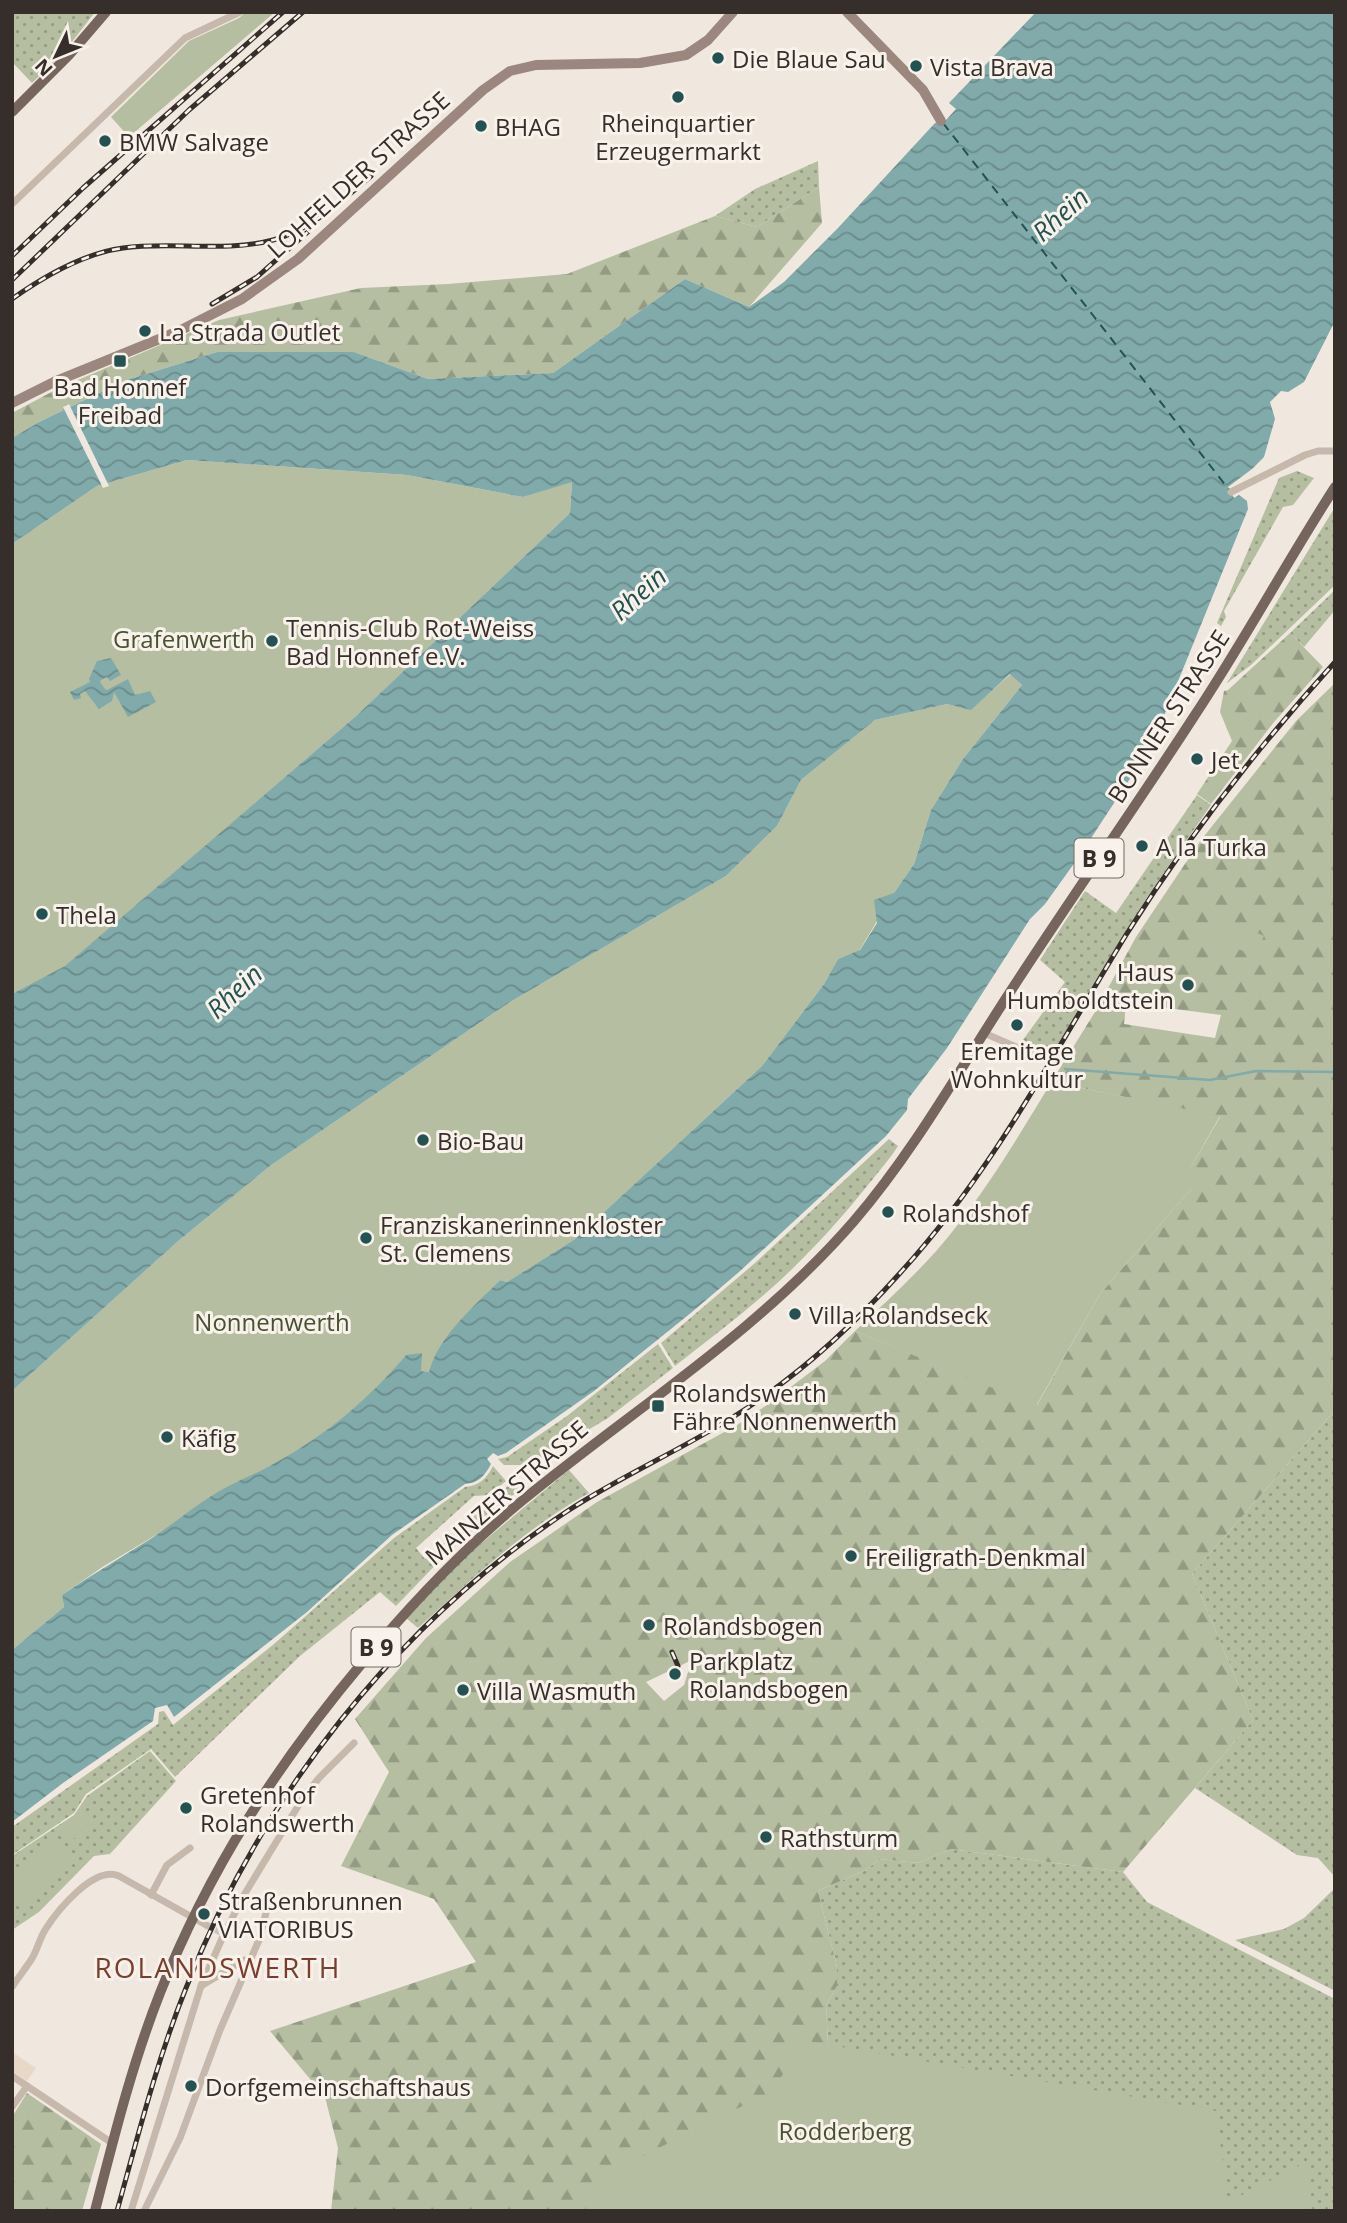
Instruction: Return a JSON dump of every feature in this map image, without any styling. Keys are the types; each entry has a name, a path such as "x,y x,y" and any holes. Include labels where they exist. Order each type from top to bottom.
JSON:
{"main road":[{"path":"12,112 69,55 106,12"},
{"name":"BONNER STRASSE","path":"984,1033 1193,719 1335,487"},
{"name":"MAINZER STRASSE","path":"95,2211 139,2050 192,1918 250,1813 294,1747 417,1599 491,1527 738,1332 816,1262 859,1216 901,1161 984,1033"}],"street":[{"path":"12,204 185,38 240,12"},
{"name":"LOHFELDER STRASSE","path":"12,403 54,382 179,331 238,302 298,259 483,90 510,71 536,65 640,63 686,55 703,44 733,12"},
{"path":"847,12 923,90 941,121"},
{"path":"1231,492 1305,455 1318,451 1335,451"},
{"path":"984,1033 1046,1060"},
{"path":"131,2211 201,1986 222,1933 303,1798 354,1743"},
{"path":"150,1895 167,1865 190,1848"},
{"path":"12,1987 32,1958 47,1927 90,1880 100,1874 113,1873 206,1926"},
{"path":"144,2211 180,2138 206,2063 250,1961 266,1913"},
{"path":"201,1986 244,1960 250,1961"},
{"path":"12,2076 112,2143"},
{"path":"12,2107 27,2086"}],"green space":[{"path":"12,12 95,12 65,51 32,83 12,62"},
{"path":"246,12 275,12 129,137 111,117 189,41 239,18"},
{"path":"818,161 819,187 757,227 715,216 755,189"},
{"path":"819,187 822,223 749,307 685,279 553,373 428,379 354,352 217,352 124,381 12,438 12,413 59,388 219,320 361,288 567,274 715,216 757,227"},
{"name":"Grafenwerth","path":"187,460 407,475 523,497 572,481 570,513 356,716 65,967 12,994 12,544 97,486"},
{"path":"1297,471 1314,478 1293,505 1283,507 1224,611 1226,617 1221,626 1217,623 1279,478"},
{"path":"1335,507 1335,585 1251,665 1227,683"},
{"path":"1335,590 1335,610 1304,647 1290,633"},
{"path":"1290,633 1323,667 1274,722 1211,804 1197,794 1232,741 1220,712 1224,691"},
{"name":"Nonnenwerth","path":"1011,674 1022,685 963,759 931,810 914,864 859,951 838,959 824,984 762,1066 575,1239 507,1282 500,1280 454,1328 429,1372 421,1371 406,1355 380,1386 352,1412 312,1442 104,1566 62,1595 64,1607 12,1650 12,1391 177,1242 270,1166 510,1002 726,876 777,826 801,780 875,720 947,704 971,709"},
{"path":"1335,683 1335,1410 1192,1574 1253,1720 1123,1872 951,1849 918,1863 879,1859 866,1870 818,1891 837,1967 837,1986 826,2005 828,2043 773,2121 598,2211 331,2211 338,2148 325,2097 270,2031 476,1962 434,1899 341,1866 389,1772 355,1719 426,1638 510,1562 597,1502 737,1425 767,1405 825,1361 855,1331 1037,1405 1100,1294 1191,1189 1191,1167 1220,1117 1082,1088 1057,1073 1095,1012 1136,937 1201,840 1296,721","holes":["1126,1005 1144,1005 1221,1015 1215,1038 1124,1024","692,1660 684,1685 664,1701 646,1682"]},
{"path":"1197,795 1211,805 1148,896 1051,1056 1020,1044 1065,982 1040,960 1085,891 1116,913"},
{"path":"1221,917 1264,936 1255,956 1212,938"},
{"path":"1057,1073 1082,1088 1220,1116 1191,1167 1191,1189 1100,1294 1036,1406 855,1331 920,1268 956,1227 996,1171"},
{"path":"889,1139 898,1146 892,1155 818,1242 760,1299 675,1366 661,1343 755,1263"},
{"path":"658,1344 673,1368 608,1418 530,1465 504,1465 498,1459 507,1457 567,1416"},
{"path":"1335,1410 1335,1877 1318,1858 1297,1855 1195,1788 1253,1720 1192,1574"},
{"path":"493,1466 506,1481 489,1495 474,1496 416,1548 425,1559 516,1479 522,1487 446,1554 396,1606 380,1592 300,1656 175,1777 151,1749 86,1794 74,1813 12,1855 12,1827 158,1724 159,1712 164,1711 173,1725 274,1644 394,1538 465,1487 482,1481"},
{"path":"569,1470 589,1493 542,1522 479,1573 418,1628 406,1618 455,1565"},
{"path":"150,1751 176,1781 110,1854 94,1856 39,1912 12,1930 12,1856 74,1815 87,1796"},
{"path":"81,1813 90,1824 71,1841 61,1830"},
{"path":"54,1835 77,1860 24,1907 12,1894 12,1873"},
{"path":"951,1849 1123,1872 1147,1902 1335,1999 1335,2211 702,2211 828,2043 826,2005 837,1986 837,1967 818,1891 866,1870 879,1859 918,1863"},
{"path":"1335,1888 1335,1991 1235,1940 1284,1929 1304,1918"},
{"name":"Rodderberg","path":"801,2040 1216,2111 1228,2202 1308,2161 1312,2211 585,2211 599,2178 772,2091"},
{"path":"27,2093 101,2144 82,2211 12,2211 12,2117"}],"shaded area":[{"path":"12,2052 36,2068 27,2081 12,2071"}],"water":[{"name":"Rhein","path":"1036,12 1335,12 1335,321 1304,382 1288,392 1281,391 1270,402 1275,419 1264,457 1228,487 1234,498 1239,495 1247,501 1248,509 1157,733 1078,858 1045,904 1030,919 947,1048 908,1099 907,1110 886,1136 739,1272 594,1391 506,1453 498,1456 493,1453 487,1459 491,1464 481,1478 465,1484 392,1535 307,1612 174,1717 167,1705 155,1708 153,1721 12,1822 12,1650 64,1607 62,1595 152,1538 213,1495 312,1441 361,1402 406,1355 422,1353 421,1371 429,1372 449,1334 500,1280 507,1282 575,1239 762,1066 824,984 838,959 860,950 877,923 874,900 894,893 914,864 931,810 963,759 1022,685 1010,674 971,710 947,704 875,720 801,780 777,826 726,876 510,1002 270,1166 177,1242 12,1391 12,994 65,966 356,716 570,513 572,482 523,497 407,475 187,460 97,486 12,544 12,438 124,381 217,352 354,352 428,379 553,373 685,279 749,307 784,282 935,123 946,120 956,109 949,103"},
{"path":"111,658 121,675 110,681 107,677 101,680 105,689 128,679 135,695 150,691 156,702 128,717 114,692 112,701 99,709 85,691 80,694 81,698 74,700 70,692 90,682 97,661"}],"pier":[{"path":"69,404 109,486 103,488 63,407"}],"waterway":[{"path":"1065,1069 1210,1080 1256,1071 1335,1072"}],"ferry route":[{"path":"943,123 1230,491"}],"tunnel":[{"path":"206,1925 221,1932"}],"railway":[{"path":"12,256 83,188 283,12"},
{"path":"12,280 189,110 303,12"},
{"path":"12,299 65,267 109,251 142,246 236,246 273,240 313,222 371,176"},
{"path":"212,304 257,277 310,230"},
{"path":"117,2211 166,2043 186,1988 217,1918 253,1849 294,1784 340,1721 391,1662 445,1607 504,1557 586,1499 712,1429 779,1386 843,1332 901,1272 934,1233 994,1152 1126,935 1199,828 1278,727 1335,662"},
{"path":"672,1652 678,1666"}],"place":[{"name":"Die Blaue Sau","path":"718,58"},
{"name":"Vista Brava","path":"916,66"},
{"name":"Rheinquartier Erzeugermarkt","path":"678,97"},
{"name":"BHAG","path":"481,126"},
{"name":"BMW Salvage","path":"105,141"},
{"name":"La Strada Outlet","path":"145,331"},
{"name":"Bad Honnef Freibad","path":"120,361"},
{"name":"Tennis-Club Rot-Weiss Bad Honnef e.V.","path":"272,641"},
{"name":"Jet","path":"1197,759"},
{"name":"A la Turka","path":"1142,846"},
{"name":"Thela","path":"42,914"},
{"name":"Haus Humboldtstein","path":"1188,985"},
{"name":"Eremitage Wohnkultur","path":"1017,1025"},
{"name":"Bio-Bau","path":"423,1140"},
{"name":"Rolandshof","path":"888,1212"},
{"name":"Franziskanerinnenkloster St. Clemens","path":"366,1238"},
{"name":"Villa Rolandseck","path":"795,1314"},
{"name":"Rolandswerth Fähre Nonnenwerth","path":"658,1406"},
{"name":"Käfig","path":"167,1437"},
{"name":"Freiligrath-Denkmal","path":"851,1556"},
{"name":"Rolandsbogen","path":"649,1625"},
{"name":"Parkplatz Rolandsbogen","path":"675,1674"},
{"name":"Villa Wasmuth","path":"463,1690"},
{"name":"Gretenhof Rolandswerth","path":"186,1808"},
{"name":"Rathsturm","path":"766,1837"},
{"name":"Straßenbrunnen VIATORIBUS","path":"204,1914"},
{"name":"Dorfgemeinschaftshaus","path":"191,2086"}],"district":[{"name":"ROLANDSWERTH","path":"218,1967"}]}
